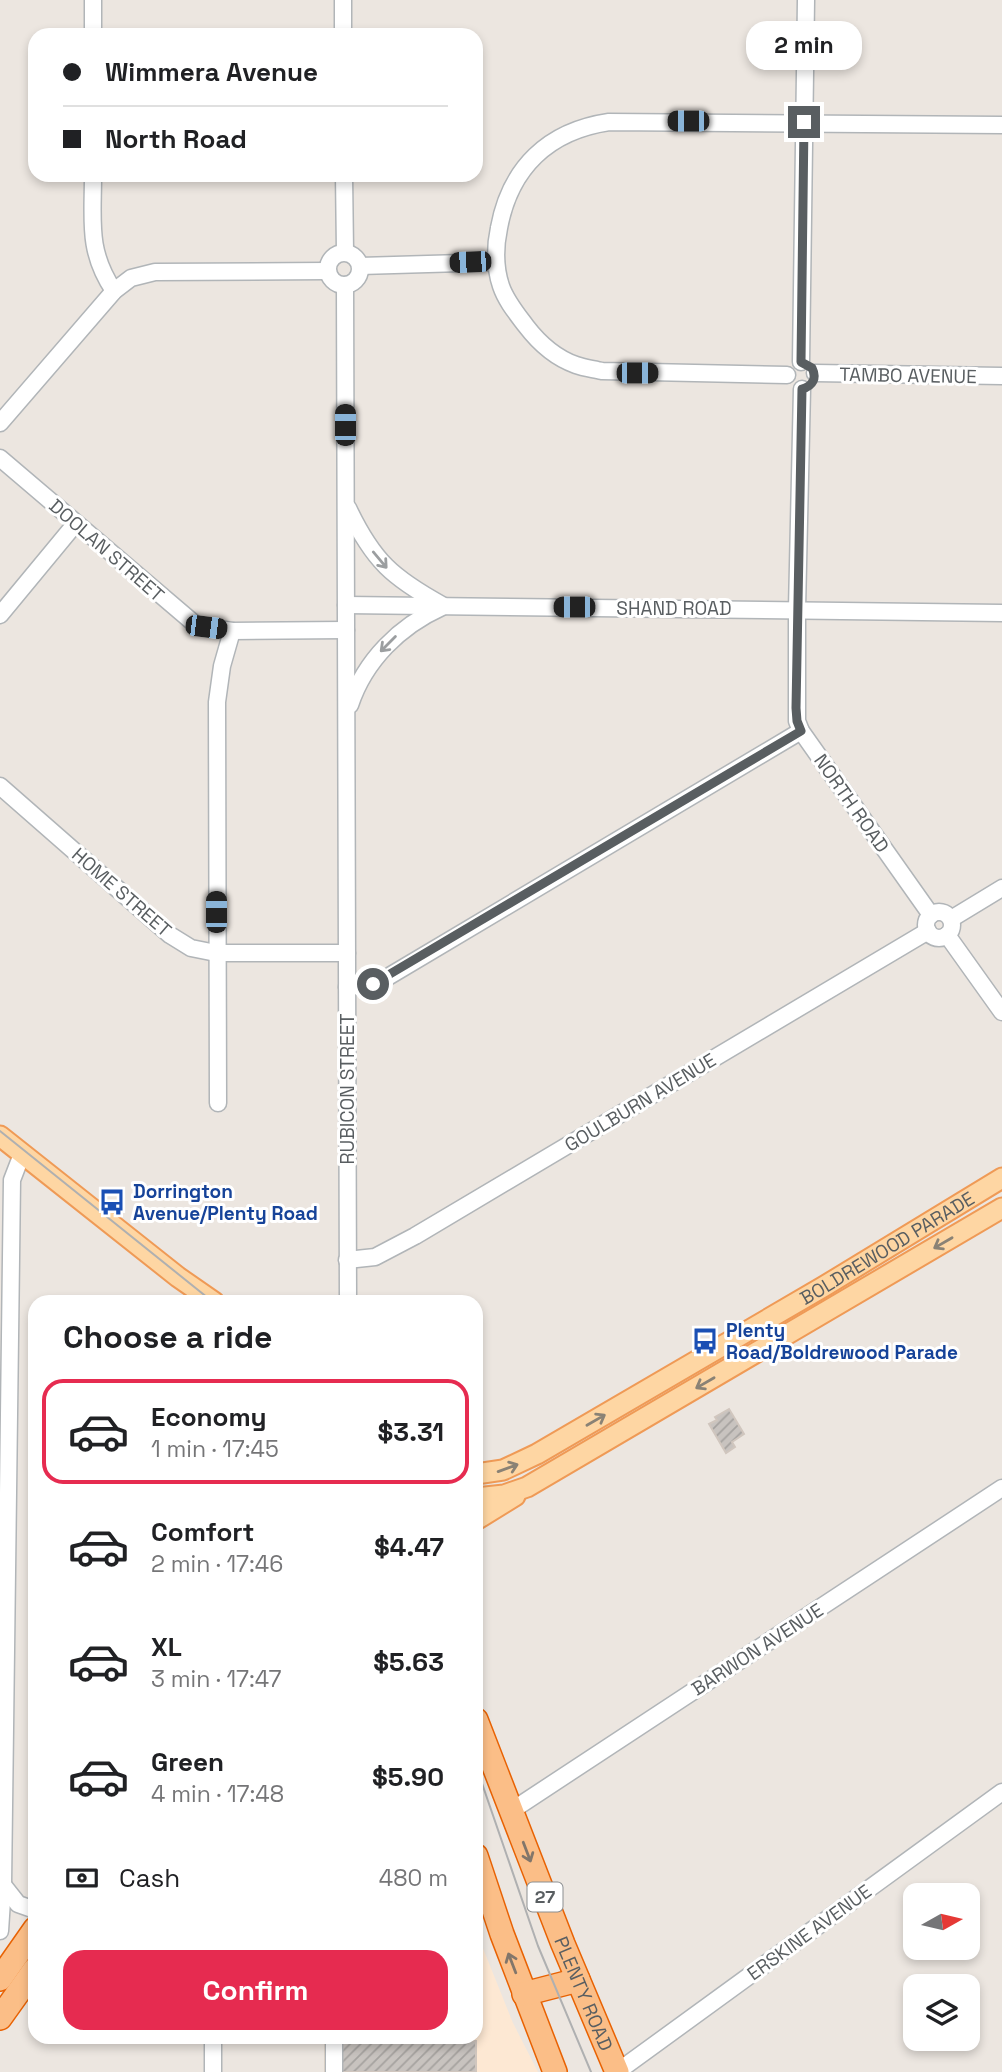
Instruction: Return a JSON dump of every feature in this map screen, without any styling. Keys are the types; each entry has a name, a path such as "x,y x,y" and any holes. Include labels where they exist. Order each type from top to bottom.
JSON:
{"highway":[{"name":"PLENTY ROAD","path":"483,1738 617,2072"},
{"path":"483,1883 555,2072"},
{"path":"0,1979 28,1939"},
{"path":"0,2018 28,1979"},
{"path":"524,1994 578,1980"}],"main road":[{"path":"0,1136 178,1278 204,1295"},
{"name":"BOLDREWOOD PARADE","path":"483,1473 503,1470 537,1454 823,1287 1002,1178"},
{"name":"BOLDREWOOD PARADE","path":"483,1496 504,1495 527,1487 1002,1208"},
{"path":"178,1278 191,1295"},
{"path":"823,1287 835,1306"},
{"path":"483,1515 527,1487"}],"street":[{"path":"93,0 93,28"},
{"path":"343,0 344,28"},
{"path":"801,362 806,0"},
{"path":"787,375 602,371 575,365 548,349 513,309 501,287 496,262 502,211 512,184 531,159 571,132 609,122 1002,125"},
{"path":"93,182 95,254 103,275 114,291"},
{"path":"344,182 345,252"},
{"path":"345,252 357,258 360,266 357,279 345,285 334,281 328,271 331,260 339,253 345,252"},
{"path":"360,266 496,262"},
{"path":"0,423 114,291 131,278 155,272 328,271"},
{"name":"RUBICON STREET","path":"345,285 347,1295"},
{"path":"801,362 810,365 814,373 811,384 802,389 791,385 787,375 791,365 801,362"},
{"name":"TAMBO AVENUE","path":"814,373 1002,376"},
{"name":"NORTH ROAD","path":"802,389 797,721 801,731 930,923"},
{"name":"DOOLAN STREET","path":"0,458 196,625 232,631 346,630"},
{"name":"RUBICON STREET","path":"345,502 363,538 384,567 410,587 444,606"},
{"path":"0,615 76,523"},
{"name":"SHAND ROAD","path":"346,605 1002,613"},
{"name":"RUBICON STREET","path":"346,720 357,686 378,654 408,627 444,606"},
{"path":"218,1103 217,702 222,666 232,631"},
{"path":"347,987 381,981 801,731"},
{"name":"HOME STREET","path":"0,786 170,935 191,948 216,953 347,953"},
{"path":"1002,888 949,927 938,937 930,923 940,912 949,927 1002,1012"},
{"name":"GOULBURN AVENUE","path":"347,1260 375,1257 415,1236 930,923"},
{"path":"0,1931 3,1885 12,1180 22,1154"},
{"name":"BARWON AVENUE","path":"511,1811 1002,1488"},
{"name":"ERSKINE AVENUE","path":"617,2072 1002,1792"},
{"path":"3,1885 19,1904 28,1907"},
{"path":"212,2072 213,2044"},
{"path":"334,2044 334,2072"}],"shaded area":[{"path":"483,1948 513,2023 538,2072 324,2072 324,2044 483,2044"}],"building":[{"path":"729,1409 744,1434 732,1442 735,1447 726,1453 709,1424"},
{"path":"342,2044 476,2044 476,2072 341,2072"}],"tram line":[{"path":"0,1131 204,1295"},
{"path":"483,1786 538,1946 591,2072"}],"place":[{"name":"Dorrington Avenue/Plenty Road","path":"112,1202"},
{"name":"Plenty Road/Boldrewood Parade","path":"705,1341"}],"route":[{"path":"373,984 801,731 796,708 802,389 811,384 814,377 812,368 801,362 804,122"}]}
